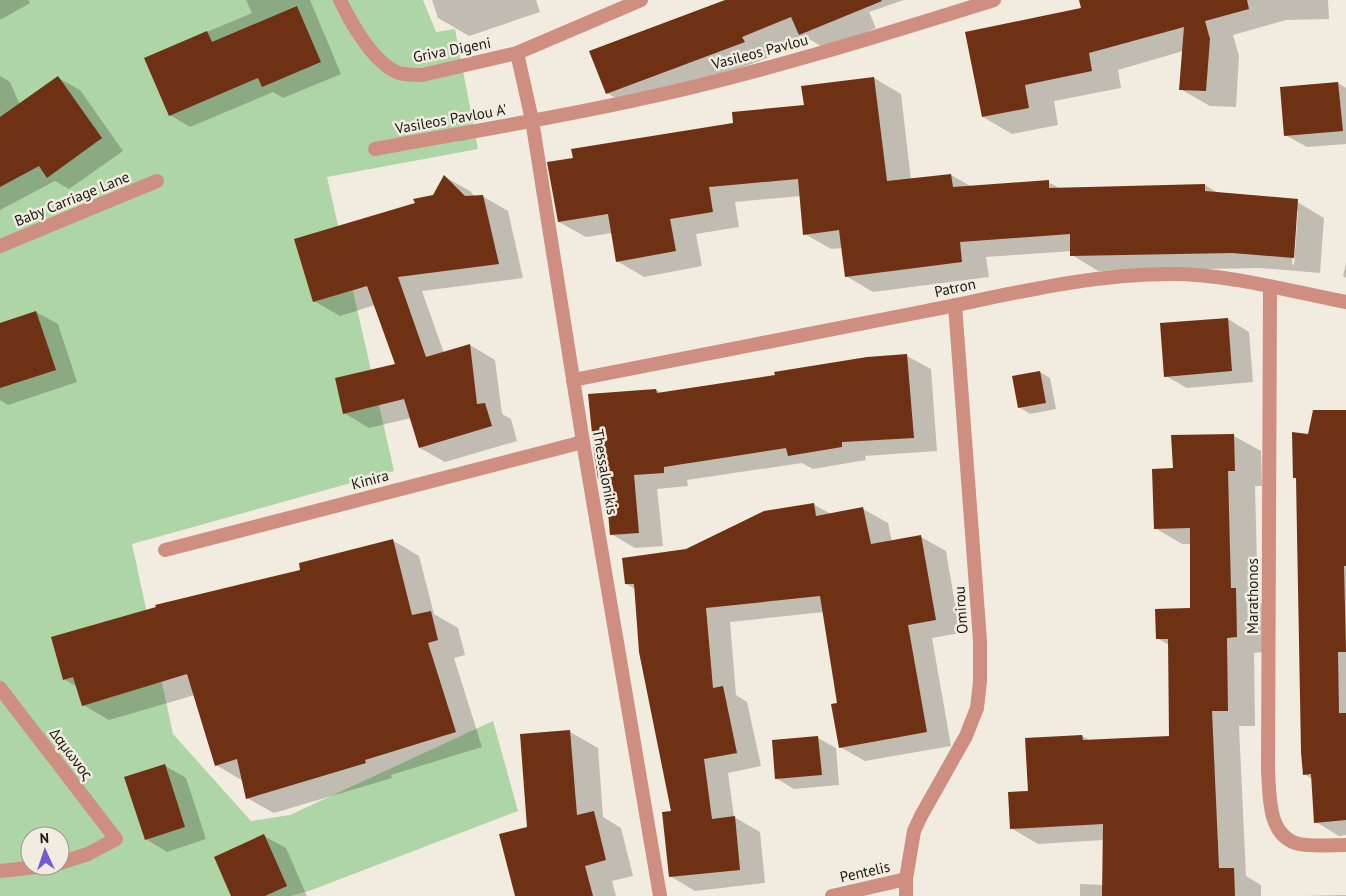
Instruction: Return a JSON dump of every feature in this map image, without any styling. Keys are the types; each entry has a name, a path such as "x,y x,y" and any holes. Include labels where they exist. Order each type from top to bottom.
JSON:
{"street":[{"name":"Griva Digeni","path":"340,0 363,40 384,62 397,72 408,75 422,75 516,53 641,0"},
{"name":"Vasileos Pavlou","path":"532,120 636,100 727,79 994,0"},
{"name":"Thessalonikis","path":"516,53 532,120 583,442 660,896"},
{"name":"Vasileos Pavlou A'","path":"375,149 532,120"},
{"name":"Baby Carriage Lane","path":"0,246 157,181"},
{"name":"Patron","path":"573,380 1041,287 1101,277 1139,275 1214,276 1346,302"},
{"name":"Marathonos","path":"1270,287 1268,771 1271,809 1276,825 1286,839 1300,844 1346,846"},
{"name":"Omirou","path":"906,896 906,879 914,831 966,736 977,708 980,681 980,641 954,305"},
{"name":"Kinira","path":"165,550 583,442"},
{"name":"Δαμωνος","path":"0,688 116,839 88,854 70,860"},
{"path":"0,871 20,869"},
{"name":"Pentelis","path":"832,896 906,879"}],"green space":[{"path":"0,0 423,0 436,32 455,29 478,149 327,177 394,471 132,544 173,734 251,821 290,815 493,721 518,811 309,891 290,896 0,896"}],"building":[{"path":"725,0 882,1 799,35 791,17 742,37 745,42 606,94 589,51"},
{"path":"1079,0 1247,0 1249,9 1205,21 1210,39 1206,91 1179,90 1184,27 1089,53 1092,71 1025,85 1029,108 982,117 965,32 1081,8"},
{"path":"297,6 321,62 262,87 258,78 169,116 144,58 207,31 212,42"},
{"path":"58,76 102,138 47,178 39,166 0,187 0,117"},
{"path":"874,77 887,181 951,174 953,187 1049,180 1049,188 1205,184 1205,191 1298,199 1294,258 1232,253 1070,256 1070,234 960,242 962,262 845,277 839,230 803,235 798,179 709,187 713,212 670,219 676,251 616,262 608,214 558,222 547,162 573,158 571,149 733,123 732,112 804,105 801,86"},
{"path":"1338,82 1343,131 1284,136 1280,87"},
{"path":"444,175 465,196 483,195 499,264 398,277 426,357 470,344 477,404 485,403 492,426 419,448 404,399 343,414 335,378 395,364 367,286 313,302 294,239 415,203 413,199 433,195"},
{"path":"36,311 56,370 0,388 0,323"},
{"path":"1228,318 1232,371 1164,377 1160,323"},
{"path":"907,354 914,438 842,442 842,447 788,456 786,448 664,467 664,473 634,475 639,533 610,535 605,478 598,479 588,394 656,389 657,393 775,375 774,372 867,357"},
{"path":"1040,371 1046,403 1018,408 1012,376"},
{"path":"1313,410 1346,410 1346,566 1344,566 1346,652 1338,652 1339,713 1346,713 1346,820 1314,823 1311,774 1303,775 1301,752 1296,478 1293,478 1292,432 1308,434"},
{"path":"1234,434 1235,471 1228,471 1231,588 1236,588 1237,637 1227,638 1228,711 1212,711 1219,868 1234,868 1235,896 1102,896 1103,824 1010,829 1008,792 1028,791 1025,738 1082,735 1083,740 1169,736 1168,639 1156,639 1155,609 1190,608 1190,528 1154,529 1152,469 1173,468 1171,435"},
{"path":"814,503 816,516 863,507 871,544 921,535 936,620 908,625 927,732 839,748 831,704 837,703 820,596 706,608 713,688 723,686 737,753 704,759 712,819 735,816 740,870 669,877 662,812 671,811 639,652 634,584 625,584 622,558 686,549 764,511"},
{"path":"393,539 412,615 431,611 438,640 428,643 456,732 365,760 366,763 246,799 237,759 215,766 187,674 82,706 73,677 63,680 51,637 156,607 155,605 300,570 299,563"},
{"path":"570,730 577,815 594,811 606,860 585,866 593,896 515,896 499,834 527,827 520,734"},
{"path":"818,736 822,775 775,779 772,740"},
{"path":"165,764 185,827 145,840 124,777"},
{"path":"264,834 287,886 265,896 231,896 214,857"}]}
